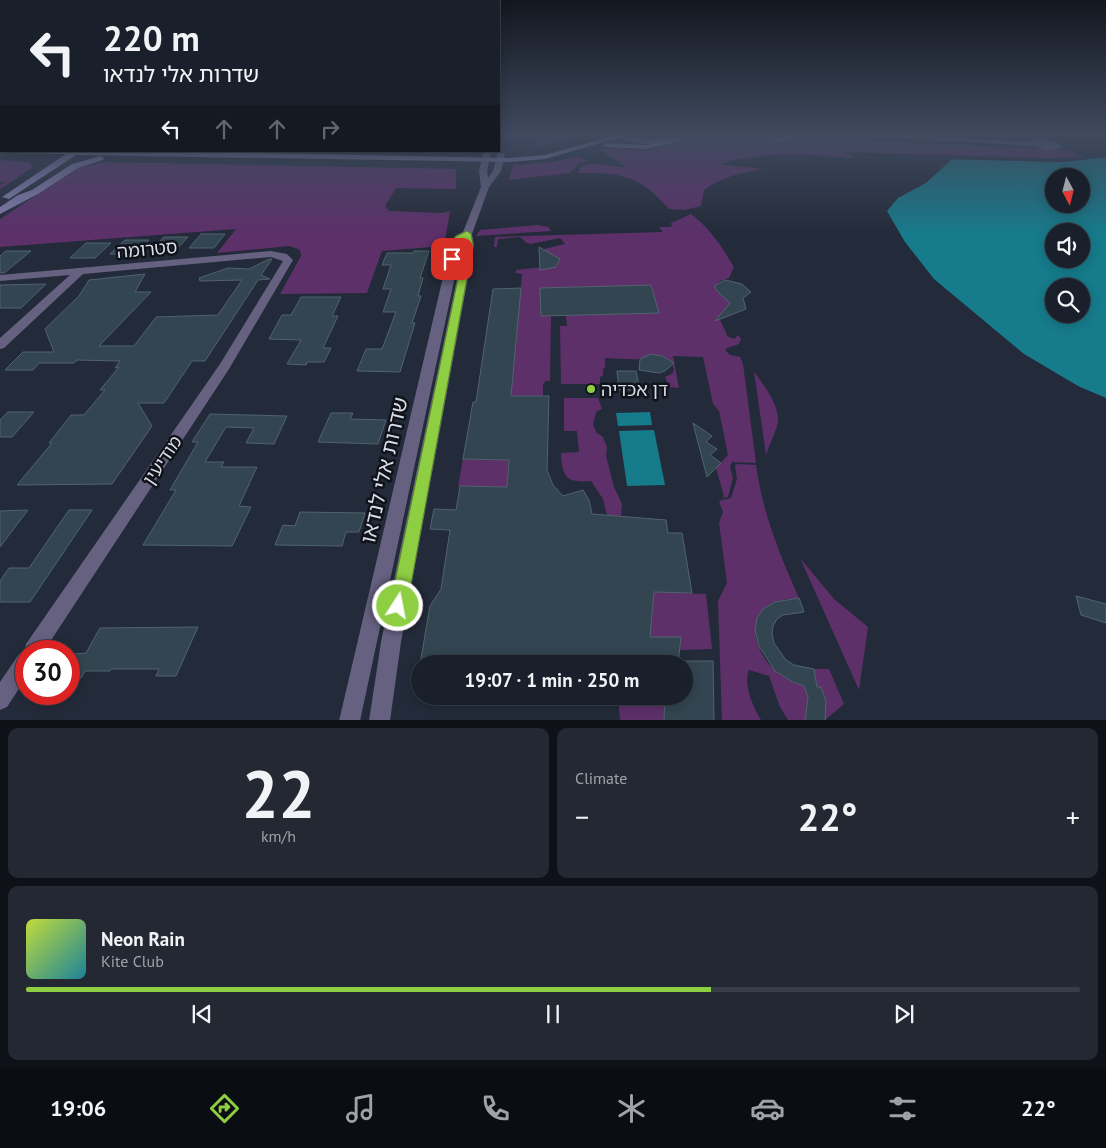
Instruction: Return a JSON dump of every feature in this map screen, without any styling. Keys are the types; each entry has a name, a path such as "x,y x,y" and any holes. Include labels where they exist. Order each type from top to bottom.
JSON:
{"street":[{"path":"0,202 51,169"},
{"path":"0,211 59,169"},
{"path":"14,202 35,192 72,169"},
{"name":"שדרות אלי לנדאו","path":"484,187 485,169"},
{"name":"שדרות אלי לנדאו","path":"379,720 391,642 469,245 467,234 484,187 495,169"},
{"name":"שדרות אלי לנדאו","path":"349,720 456,243 459,237 467,234"},
{"name":"סטרומה","path":"0,278 272,254 287,257 286,266"},
{"name":"מודיעין","path":"40,640 225,366 286,266"},
{"path":"0,345 79,272"},
{"path":"0,700 15,678"}],"shaded area":[{"path":"0,169 31,169 0,189 0,185 5,182 0,182"},
{"path":"77,169 456,169 456,189 396,188 385,206 389,211 441,213 450,211 444,246 382,251 367,293 280,294 301,256 300,250 290,246 217,253 236,229 0,247 0,219"},
{"path":"513,169 574,169 570,173 508,180"},
{"path":"580,169 764,169 725,178 711,185 704,190 701,206 685,210 669,209 648,189 628,178 618,175 578,173"},
{"path":"691,214 710,232 734,267 729,278 720,281 715,288 722,296 733,303 719,318 727,336 734,339 738,335 741,339 739,344 725,350 730,355 740,357 743,364 756,463 732,462 730,467 733,478 728,497 722,498 724,496 716,468 728,455 719,411 713,404 703,357 673,356 679,388 669,387 665,377 673,373 674,369 670,360 656,356 634,359 605,358 605,368 603,369 603,376 600,377 600,384 561,384 560,326 567,326 566,316 551,316 550,381 546,381 543,384 543,396 511,396 522,274 515,273 516,270 543,267 545,269 558,266 544,249 565,244 560,238 531,244 520,237 498,239 497,247 494,247 495,237 663,232 659,227 672,227 671,223","holes":["651,286 658,313 541,316 541,288"]},
{"path":"538,225 548,227 551,231 476,236 480,230"},
{"path":"754,371 770,394 778,414 777,425 766,455"},
{"path":"564,398 598,398 602,409 596,412 593,425 597,433 603,437 607,447 606,456 614,487 622,504 621,516 607,515 603,499 591,481 571,480 565,473 561,453 579,452 577,431 564,431"},
{"path":"463,459 509,460 507,487 458,486"},
{"path":"735,465 756,465 763,500 773,533 799,598 775,602 763,610 758,617 756,625 757,643 765,659 777,672 804,686 808,697 805,720 788,720 780,707 769,676 749,670 747,676 748,689 761,720 722,720 718,601 727,583 719,523 723,512 719,501 731,498 737,479"},
{"path":"800,558 834,599 868,627 859,690"},
{"path":"654,592 706,594 712,649 680,650 681,637 650,637"},
{"path":"814,669 829,669 844,704 825,720 826,701 821,687 817,687"},
{"path":"619,705 665,705 664,720 620,720"}],"water":[{"path":"942,169 1045,169 1045,213 1090,213 1090,169 1106,169 1106,398 1078,386 1024,354 934,279 905,242 887,211 898,198 926,183"},
{"path":"650,412 652,425 618,426 616,413"},
{"path":"654,430 665,485 627,486 619,431"}],"building":[{"path":"201,234 225,234 214,248 189,248"},
{"path":"164,237 188,237 175,251 150,251"},
{"path":"125,240 149,240 135,254 110,254"},
{"path":"86,243 111,243 95,258 70,258"},
{"path":"539,247 560,259 556,267 540,270"},
{"path":"6,251 31,251 4,273 0,273 0,256"},
{"path":"414,251 429,251 420,278 423,278 418,296 421,296 412,323 415,323 400,372 357,371 366,349 382,349 396,312 383,312 391,289 383,289 391,265 382,265 387,253 414,253"},
{"path":"272,259 261,275 270,279 258,280 205,361 192,361 164,403 138,403 152,426 112,484 17,485 52,443 49,443 71,415 84,415 105,390 100,390 119,367 115,368 120,361 77,360 74,363 39,363 33,370 5,370 23,352 54,352 45,329 79,296 89,280 145,274 135,292 151,292 99,346 134,346 156,317 218,315 242,280 200,281 199,278 228,268 249,269"},
{"path":"725,280 742,284 751,292 743,298 746,309 715,321 730,303 714,286"},
{"path":"46,284 21,308 0,308 0,285"},
{"path":"651,285 659,313 541,316 540,288"},
{"path":"521,288 511,396 549,396 547,470 553,485 563,496 583,490 589,500 592,514 666,520 668,533 682,533 692,593 654,592 650,637 681,637 679,655 422,655 430,606 441,589 450,530 430,529 434,509 456,510 460,486 507,487 509,460 463,459 473,402 476,402 493,289"},
{"path":"301,297 341,297 332,316 338,316 323,348 331,348 324,362 307,362 306,365 287,364 301,340 269,339 282,315 291,315"},
{"path":"651,354 662,356 674,363 665,371 659,373 639,370 640,359"},
{"path":"617,371 636,371 640,390 619,390"},
{"path":"8,412 34,412 12,437 0,437 0,420"},
{"path":"331,413 353,413 350,419 386,420 378,444 318,442"},
{"path":"210,414 287,416 274,444 246,443 254,428 226,427 205,462 224,462 221,467 257,467 239,506 251,507 232,546 143,545 176,490 170,490 198,442 192,442"},
{"path":"693,423 712,436 706,442 717,449 710,455 721,463 707,477"},
{"path":"28,510 0,547 0,511"},
{"path":"69,510 92,510 30,602 0,602 0,581 9,568 29,568"},
{"path":"300,512 365,513 359,532 346,532 342,546 275,545 283,525 295,526"},
{"path":"1076,596 1106,604 1106,623 1081,615"},
{"path":"799,598 804,612 783,615 777,619 773,626 772,634 774,643 786,660 794,665 814,669 817,687 821,687 826,701 825,720 805,720 808,697 804,686 793,682 775,671 759,646 755,630 757,618 763,609 775,602"},
{"path":"198,627 176,676 156,676 159,669 111,669 110,671 85,671 80,678 80,654 86,653 100,628"},
{"path":"693,661 713,661 714,720 664,720 665,705 693,705"}],"place":[{"name":"דן אכדיה","path":"591,389"}],"route":[{"path":"398,606 469,245 467,234 459,237 452,259"}]}
